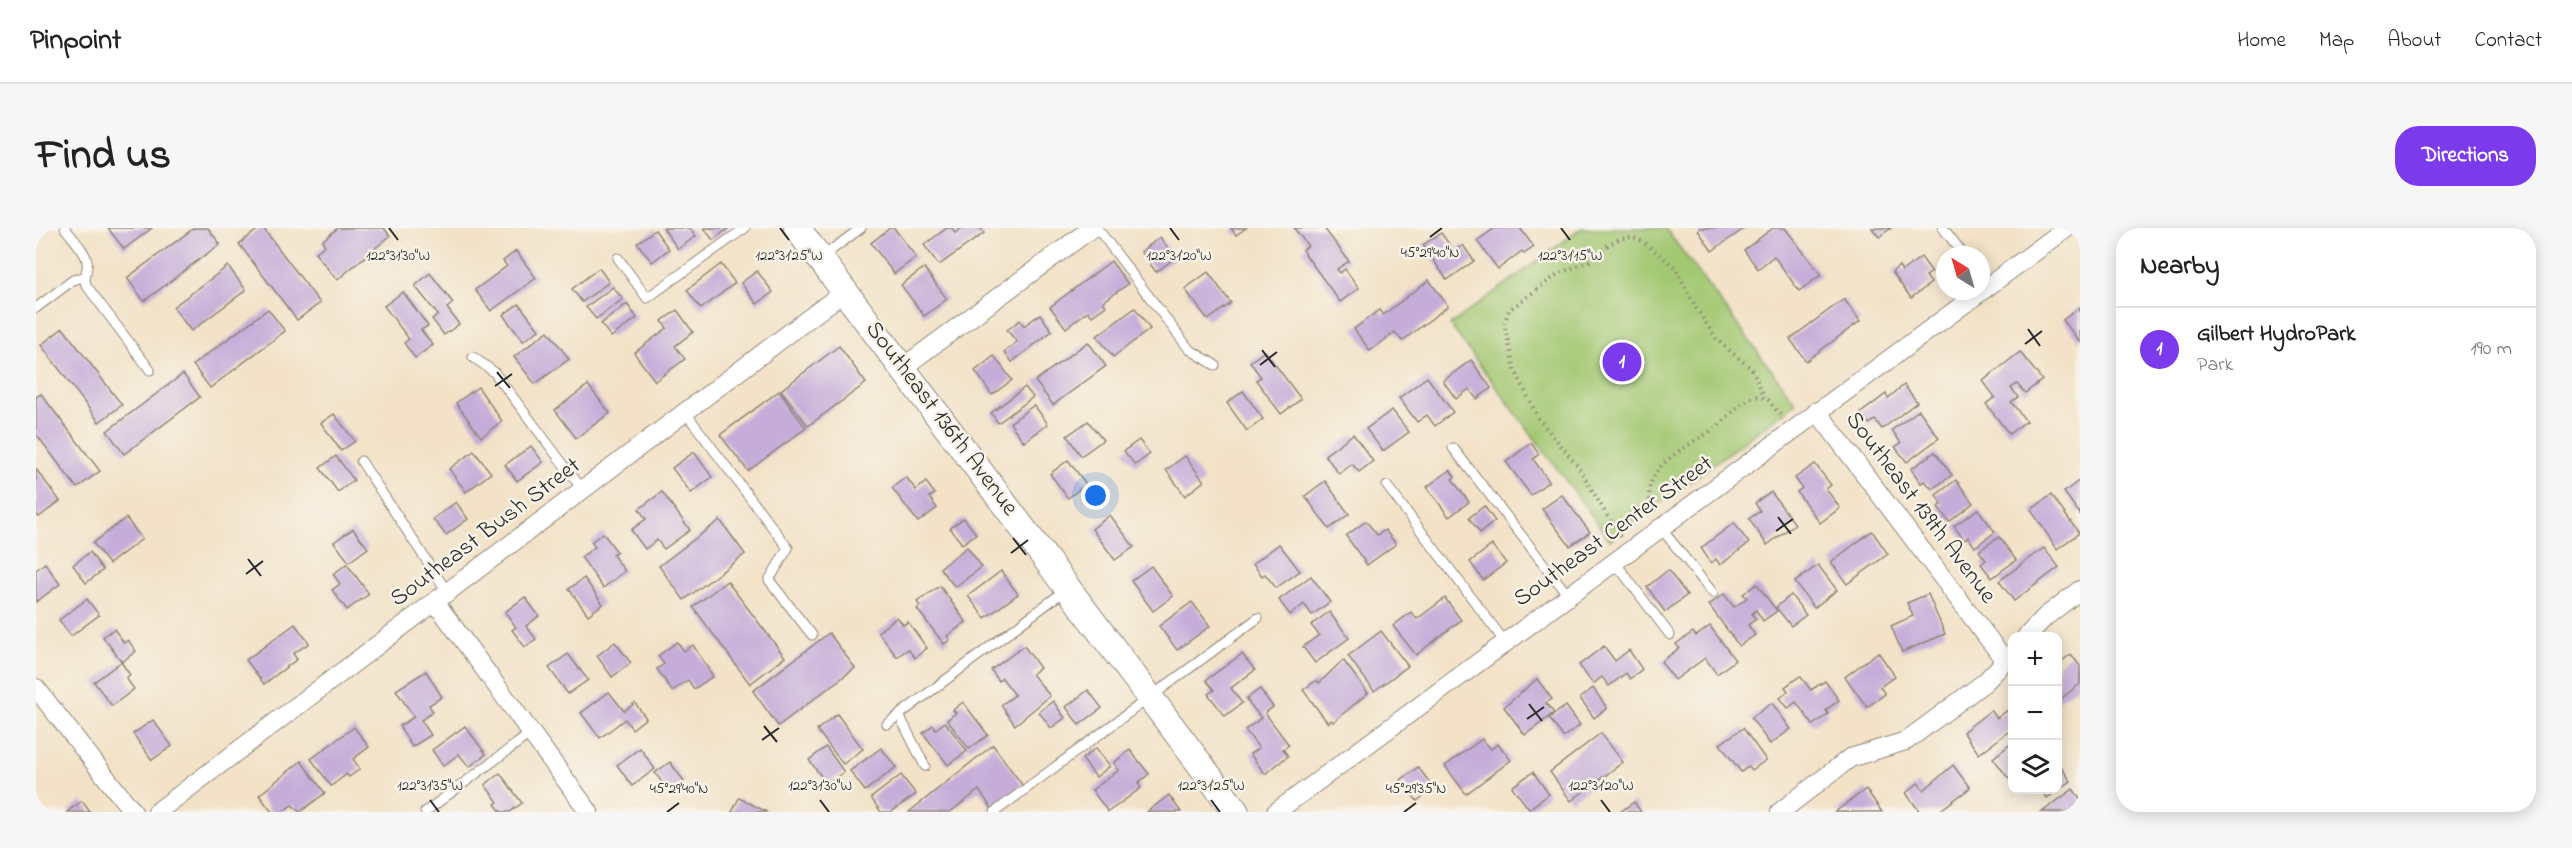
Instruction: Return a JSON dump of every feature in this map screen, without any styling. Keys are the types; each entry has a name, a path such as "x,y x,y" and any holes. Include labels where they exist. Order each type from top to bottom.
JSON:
{"street":[{"name":"Southeast 136th Avenue","path":"797,228 1236,812"},
{"path":"902,368 1092,228"},
{"name":"Southeast Center Street","path":"1990,278 2067,228"},
{"name":"Southeast Bush Street","path":"157,812 845,291"},
{"name":"Southeast Center Street","path":"1276,812 1792,430 1961,300"},
{"name":"Southeast 139th Avenue","path":"1817,411 2008,657"},
{"path":"2030,632 2045,617 2080,590"},
{"path":"442,598 531,733 589,812"},
{"path":"1780,812 1850,758 1906,741 1985,682 2008,659"},
{"path":"36,688 133,812"}],"lane":[{"path":"64,228 87,261 83,277 86,285 150,370"},
{"path":"618,258 647,298 745,228"},
{"path":"820,259 861,228"},
{"path":"1097,228 1189,349 1215,364"},
{"path":"1943,228 1957,246"},
{"path":"36,308 73,280 83,277"},
{"path":"473,357 494,372 582,489"},
{"path":"685,412 788,548 769,580 812,635"},
{"path":"1453,448 1568,595"},
{"path":"361,460 442,598"},
{"path":"1387,486 1505,642"},
{"path":"1662,525 1713,593"},
{"path":"1614,561 1670,635"},
{"path":"887,724 1068,588"},
{"path":"995,812 1126,712 1258,618"},
{"path":"899,715 925,766"},
{"path":"425,812 531,733"}],"path":[{"path":"1629,549 1577,465 1538,418 1515,369 1509,350 1504,324 1509,310 1558,274 1589,261 1619,239 1633,237 1642,241 1675,267 1696,308 1717,340 1752,369 1764,397 1792,430"},
{"path":"1662,525 1650,500 1648,488 1653,476 1664,464 1714,429 1743,402 1755,396 1764,397"}],"green space":[{"path":"1582,228 1665,228 1796,403 1610,540 1450,325"}],"building":[{"path":"108,228 152,228 124,249"},
{"path":"194,228 208,228 220,244 144,301 127,278"},
{"path":"263,228 320,303 297,320 239,244"},
{"path":"338,228 384,228 390,236 337,280 315,253 325,245 322,241"},
{"path":"663,228 690,228 696,236 678,249"},
{"path":"704,228 729,228 713,240"},
{"path":"890,228 894,228 916,257 894,274 871,243"},
{"path":"947,228 952,228 955,233 962,228 980,228 984,233 939,265 924,245"},
{"path":"1231,228 1246,228 1236,235"},
{"path":"1294,228 1324,228 1349,261 1337,269 1340,273 1345,269 1359,288 1340,302 1302,250 1308,246"},
{"path":"1495,228 1520,228 1534,247 1524,254 1522,251 1498,269 1477,241"},
{"path":"1700,228 1745,228 1712,251 1698,230"},
{"path":"1773,228 1785,228 1821,275 1799,291 1774,256 1758,269 1744,250"},
{"path":"1872,228 1891,228 1879,237"},
{"path":"655,230 669,249 652,262 637,243"},
{"path":"1441,233 1454,251 1463,245 1474,261 1447,280 1423,245"},
{"path":"1160,237 1175,258 1156,272 1141,252"},
{"path":"516,251 536,278 491,311 475,290 507,266 503,261"},
{"path":"1921,257 1932,272 1926,276 1931,283 1911,298 1892,272 1899,266 1902,271"},
{"path":"1111,261 1128,284 1103,302 1106,306 1092,316 1088,311 1066,328 1050,307"},
{"path":"721,264 735,283 701,309 687,290"},
{"path":"228,266 246,290 191,331 173,307"},
{"path":"599,268 609,282 582,302 572,289"},
{"path":"924,268 947,299 924,316 901,285"},
{"path":"757,271 773,292 757,304 741,283"},
{"path":"1208,272 1231,303 1208,320 1185,289"},
{"path":"430,273 453,303 447,308 459,324 444,335 432,319 438,315 415,286"},
{"path":"1429,280 1448,306 1402,341 1395,332 1370,351 1354,329 1379,310 1383,315"},
{"path":"613,287 623,299 596,319 586,307"},
{"path":"403,292 428,326 421,330 433,345 415,358 404,343 409,339 384,306"},
{"path":"1844,299 1860,321 1806,361 1790,339"},
{"path":"519,304 539,330 523,341 503,315"},
{"path":"627,304 637,318 611,337 601,324"},
{"path":"2080,307 2080,342 2063,320"},
{"path":"1135,308 1150,329 1113,357 1097,336"},
{"path":"268,309 285,331 210,388 193,365"},
{"path":"677,310 693,332 675,346 685,359 655,381 634,353 667,328 662,321"},
{"path":"1040,314 1052,331 1012,362 1004,352 1017,342 1007,330 1020,320 1024,326"},
{"path":"63,328 122,405 99,422 41,345"},
{"path":"548,331 569,359 535,384 514,357"},
{"path":"1088,342 1106,366 1053,405 1035,381"},
{"path":"839,346 866,383 808,426 781,390"},
{"path":"1265,351 1301,399 1281,414 1256,380 1261,377 1250,362"},
{"path":"2020,352 2042,380 2025,393 2017,384 2011,388 2018,397 2011,402 2026,421 2009,434 1986,404 1995,397 1983,381"},
{"path":"994,356 1012,380 992,395 975,371"},
{"path":"1471,360 1491,388 1477,399 1469,389 1456,399 1443,381"},
{"path":"183,374 200,397 124,454 107,431"},
{"path":"1427,377 1453,412 1435,426 1427,415 1417,422 1399,398"},
{"path":"588,385 610,413 576,438 555,410"},
{"path":"1904,385 1917,402 1882,429 1875,420 1869,424 1861,413 1886,394 1888,398"},
{"path":"478,387 502,421 481,437 456,403"},
{"path":"1025,387 1033,397 998,423 991,413"},
{"path":"779,391 806,428 748,471 720,435"},
{"path":"1243,391 1263,419 1247,431 1227,403"},
{"path":"41,394 100,471 77,488 36,434 36,397"},
{"path":"1034,405 1048,424 1024,442 1010,423"},
{"path":"1392,410 1409,432 1383,451 1366,429"},
{"path":"1919,410 1939,438 1907,462 1895,447 1901,443 1892,430"},
{"path":"334,414 355,441 341,451 321,423"},
{"path":"1088,421 1103,440 1081,456 1067,436"},
{"path":"1353,434 1373,461 1359,472 1352,464 1339,474 1325,455"},
{"path":"1139,440 1150,454 1135,465 1124,451"},
{"path":"1531,443 1539,454 1533,459 1549,481 1531,495 1506,462"},
{"path":"531,446 543,462 517,481 505,465"},
{"path":"474,451 491,473 466,492 449,469"},
{"path":"694,452 712,477 691,493 672,468"},
{"path":"1935,452 1952,475 1932,489 1925,481 1921,483 1911,469"},
{"path":"336,456 354,480 338,492 320,468"},
{"path":"1185,456 1204,481 1185,496 1166,470"},
{"path":"1068,460 1086,484 1068,498 1050,474"},
{"path":"1815,464 1831,485 1826,489 1840,508 1820,523 1797,492 1802,488 1795,478"},
{"path":"36,469 60,501 39,517 36,514"},
{"path":"1450,470 1455,477 1452,479 1469,502 1449,517 1427,487"},
{"path":"906,477 916,490 926,482 935,494 929,497 937,508 918,522 892,488"},
{"path":"1956,480 1973,503 1949,522 1938,507 1942,504 1936,495"},
{"path":"2080,480 2080,514 2064,492"},
{"path":"1325,481 1349,514 1329,529 1305,496"},
{"path":"662,492 690,530 664,549 657,540 645,549 631,530 646,519 639,509"},
{"path":"1771,492 1795,524 1767,545 1749,519 1760,511 1755,503"},
{"path":"1562,495 1590,532 1570,546 1542,509"},
{"path":"2051,495 2079,533 2057,549 2031,510"},
{"path":"456,502 468,519 446,535 433,519"},
{"path":"1484,506 1495,521 1480,533 1469,518"},
{"path":"1978,509 1995,532 1975,547 1968,537 1964,540 1954,526"},
{"path":"1110,515 1134,547 1115,560 1092,529"},
{"path":"126,518 142,539 109,564 93,543"},
{"path":"964,518 976,534 962,544 950,528"},
{"path":"720,520 745,554 684,600 659,566"},
{"path":"1366,521 1377,535 1385,530 1396,544 1367,565 1346,536"},
{"path":"1734,523 1749,543 1720,565 1716,559 1711,563 1701,548"},
{"path":"353,529 368,548 349,562 334,542"},
{"path":"1872,531 1888,554 1847,584 1831,562"},
{"path":"603,533 617,552 613,555 625,571 603,588 581,557 595,547 591,542"},
{"path":"1999,537 2016,560 1992,578 1981,564 1986,560 1979,551"},
{"path":"1279,544 1300,571 1276,588 1265,574 1262,576 1253,564"},
{"path":"1492,545 1506,563 1483,580 1470,562"},
{"path":"967,547 982,567 955,587 940,568"},
{"path":"2044,548 2059,567 2014,601 1999,581"},
{"path":"90,552 103,570 86,583 73,565"},
{"path":"45,563 60,584 36,602 36,570"},
{"path":"347,564 369,594 347,610 332,590 340,584 333,574"},
{"path":"1818,565 1837,590 1814,608 1795,582"},
{"path":"1151,566 1173,596 1153,611 1131,581"},
{"path":"1668,570 1687,595 1665,612 1647,587"},
{"path":"1001,571 1018,594 985,618 968,596"},
{"path":"1311,576 1330,602 1312,615 1304,604 1290,615 1279,600"},
{"path":"584,578 603,604 588,615 569,589"},
{"path":"727,581 785,657 750,684 693,607"},
{"path":"1757,584 1777,611 1763,621 1756,610 1752,614 1756,619 1748,625 1755,635 1739,646 1709,605 1724,594 1734,607 1747,598 1743,594"},
{"path":"940,586 966,622 947,636 950,640 944,644 917,609 920,606 917,602"},
{"path":"1928,594 1945,634 1902,652 1891,626 1913,616 1907,603"},
{"path":"1791,595 1806,615 1791,626 1776,607"},
{"path":"525,597 539,616 526,626 536,639 525,647 512,630 516,627 505,612"},
{"path":"1445,598 1461,620 1416,655 1393,626 1411,612 1417,619"},
{"path":"87,599 99,615 71,636 59,620"},
{"path":"1192,602 1210,626 1177,650 1159,626"},
{"path":"1329,612 1349,638 1315,663 1303,647 1319,635 1311,625"},
{"path":"897,617 903,625 908,622 927,648 915,658 908,649 897,657 878,632"},
{"path":"295,624 309,643 293,654 297,659 264,684 246,660"},
{"path":"1710,626 1735,660 1717,674 1705,658 1675,680 1661,662 1679,648 1676,644 1693,632 1696,636"},
{"path":"114,629 124,643 128,640 136,651 122,662 103,637"},
{"path":"1381,631 1408,666 1374,691 1348,656"},
{"path":"829,633 855,668 778,726 753,691"},
{"path":"615,642 631,663 612,677 597,656"},
{"path":"677,642 684,651 693,645 713,676 694,689 688,680 672,691 657,669 664,664 658,656"},
{"path":"1024,646 1040,668 1032,674 1050,696 1015,725 1001,705 1015,695 1002,678 999,681 991,670"},
{"path":"1604,646 1615,661 1629,650 1642,669 1630,679 1626,673 1609,686 1602,677 1593,684 1579,665"},
{"path":"1878,652 1895,676 1880,687 1885,694 1867,707 1845,677"},
{"path":"568,654 588,680 568,694 549,668"},
{"path":"1242,654 1255,670 1231,688 1242,703 1225,716 1208,694 1214,690 1206,680"},
{"path":"2071,654 2080,666 2080,684 2062,698 2062,686 2062,661"},
{"path":"1343,660 1368,693 1333,722 1331,720 1328,723 1303,690 1317,680 1319,683"},
{"path":"121,662 130,675 126,678 134,689 112,706 94,682"},
{"path":"426,671 442,697 429,705 433,712 421,720 431,735 412,747 399,726 414,717 396,690"},
{"path":"1800,676 1811,690 1825,681 1839,700 1826,710 1828,714 1813,725 1796,702 1788,708 1780,698 1788,691 1785,687"},
{"path":"1537,679 1552,699 1546,703 1554,713 1525,735 1504,707"},
{"path":"1593,688 1607,708 1594,718 1580,698"},
{"path":"1260,689 1273,707 1265,713 1289,745 1283,749 1288,756 1265,774 1250,754 1259,748 1245,730 1261,718 1246,699"},
{"path":"1088,690 1102,708 1079,725 1066,707"},
{"path":"609,692 624,711 635,703 646,718 632,729 625,719 600,738 581,713"},
{"path":"1053,701 1065,718 1051,728 1039,712"},
{"path":"963,702 988,735 969,749 947,720 956,713 953,710"},
{"path":"1772,703 1791,729 1770,744 1751,718"},
{"path":"1566,706 1580,725 1563,737 1549,718"},
{"path":"1991,710 1997,718 2008,710 2008,732 1979,754 1963,732"},
{"path":"837,714 863,749 843,764 817,730"},
{"path":"153,720 172,746 152,760 133,734"},
{"path":"945,722 967,751 948,765 923,733 933,725 936,729"},
{"path":"465,726 486,754 469,767 459,754 443,766 432,750"},
{"path":"354,727 369,747 353,759 360,769 349,777 347,774 331,786 311,759"},
{"path":"1743,728 1766,760 1752,770 1749,766 1741,772 1720,744"},
{"path":"1601,733 1623,762 1571,801 1550,772"},
{"path":"1482,739 1491,749 1498,744 1511,760 1466,794 1445,766"},
{"path":"993,745 1023,786 992,809 979,790 950,812 909,812"},
{"path":"2008,746 2008,778 1993,758"},
{"path":"826,747 844,772 827,784 809,760"},
{"path":"640,748 655,769 632,786 617,765"},
{"path":"881,748 896,767 865,791 850,771"},
{"path":"1096,748 1110,766 1096,777 1082,759"},
{"path":"1130,750 1149,774 1138,783 1141,788 1108,812 1092,790 1119,770 1114,763"},
{"path":"301,761 325,793 300,812 292,805 282,812 272,812 259,795"},
{"path":"670,762 684,781 669,792 655,773"},
{"path":"1953,765 1970,788 1938,812 1920,812 1906,793 1918,783 1924,790"},
{"path":"1418,767 1434,788 1417,801 1401,780"},
{"path":"2062,769 2071,781 2062,787"},
{"path":"1533,772 1549,794 1529,809 1512,787"},
{"path":"500,773 522,803 510,812 501,812 495,804 498,802 485,785"},
{"path":"901,775 916,794 891,812 881,812 871,798"},
{"path":"1866,789 1882,812 1835,812"},
{"path":"2073,789 2080,799 2080,812 2042,812"},
{"path":"1169,795 1181,812 1147,812"},
{"path":"739,798 767,812 732,812"},
{"path":"82,801 90,812 67,812"},
{"path":"1634,802 1641,812 1620,812"}],"place":[{"name":"Gilbert HydroPark","path":"1622,362"}]}
